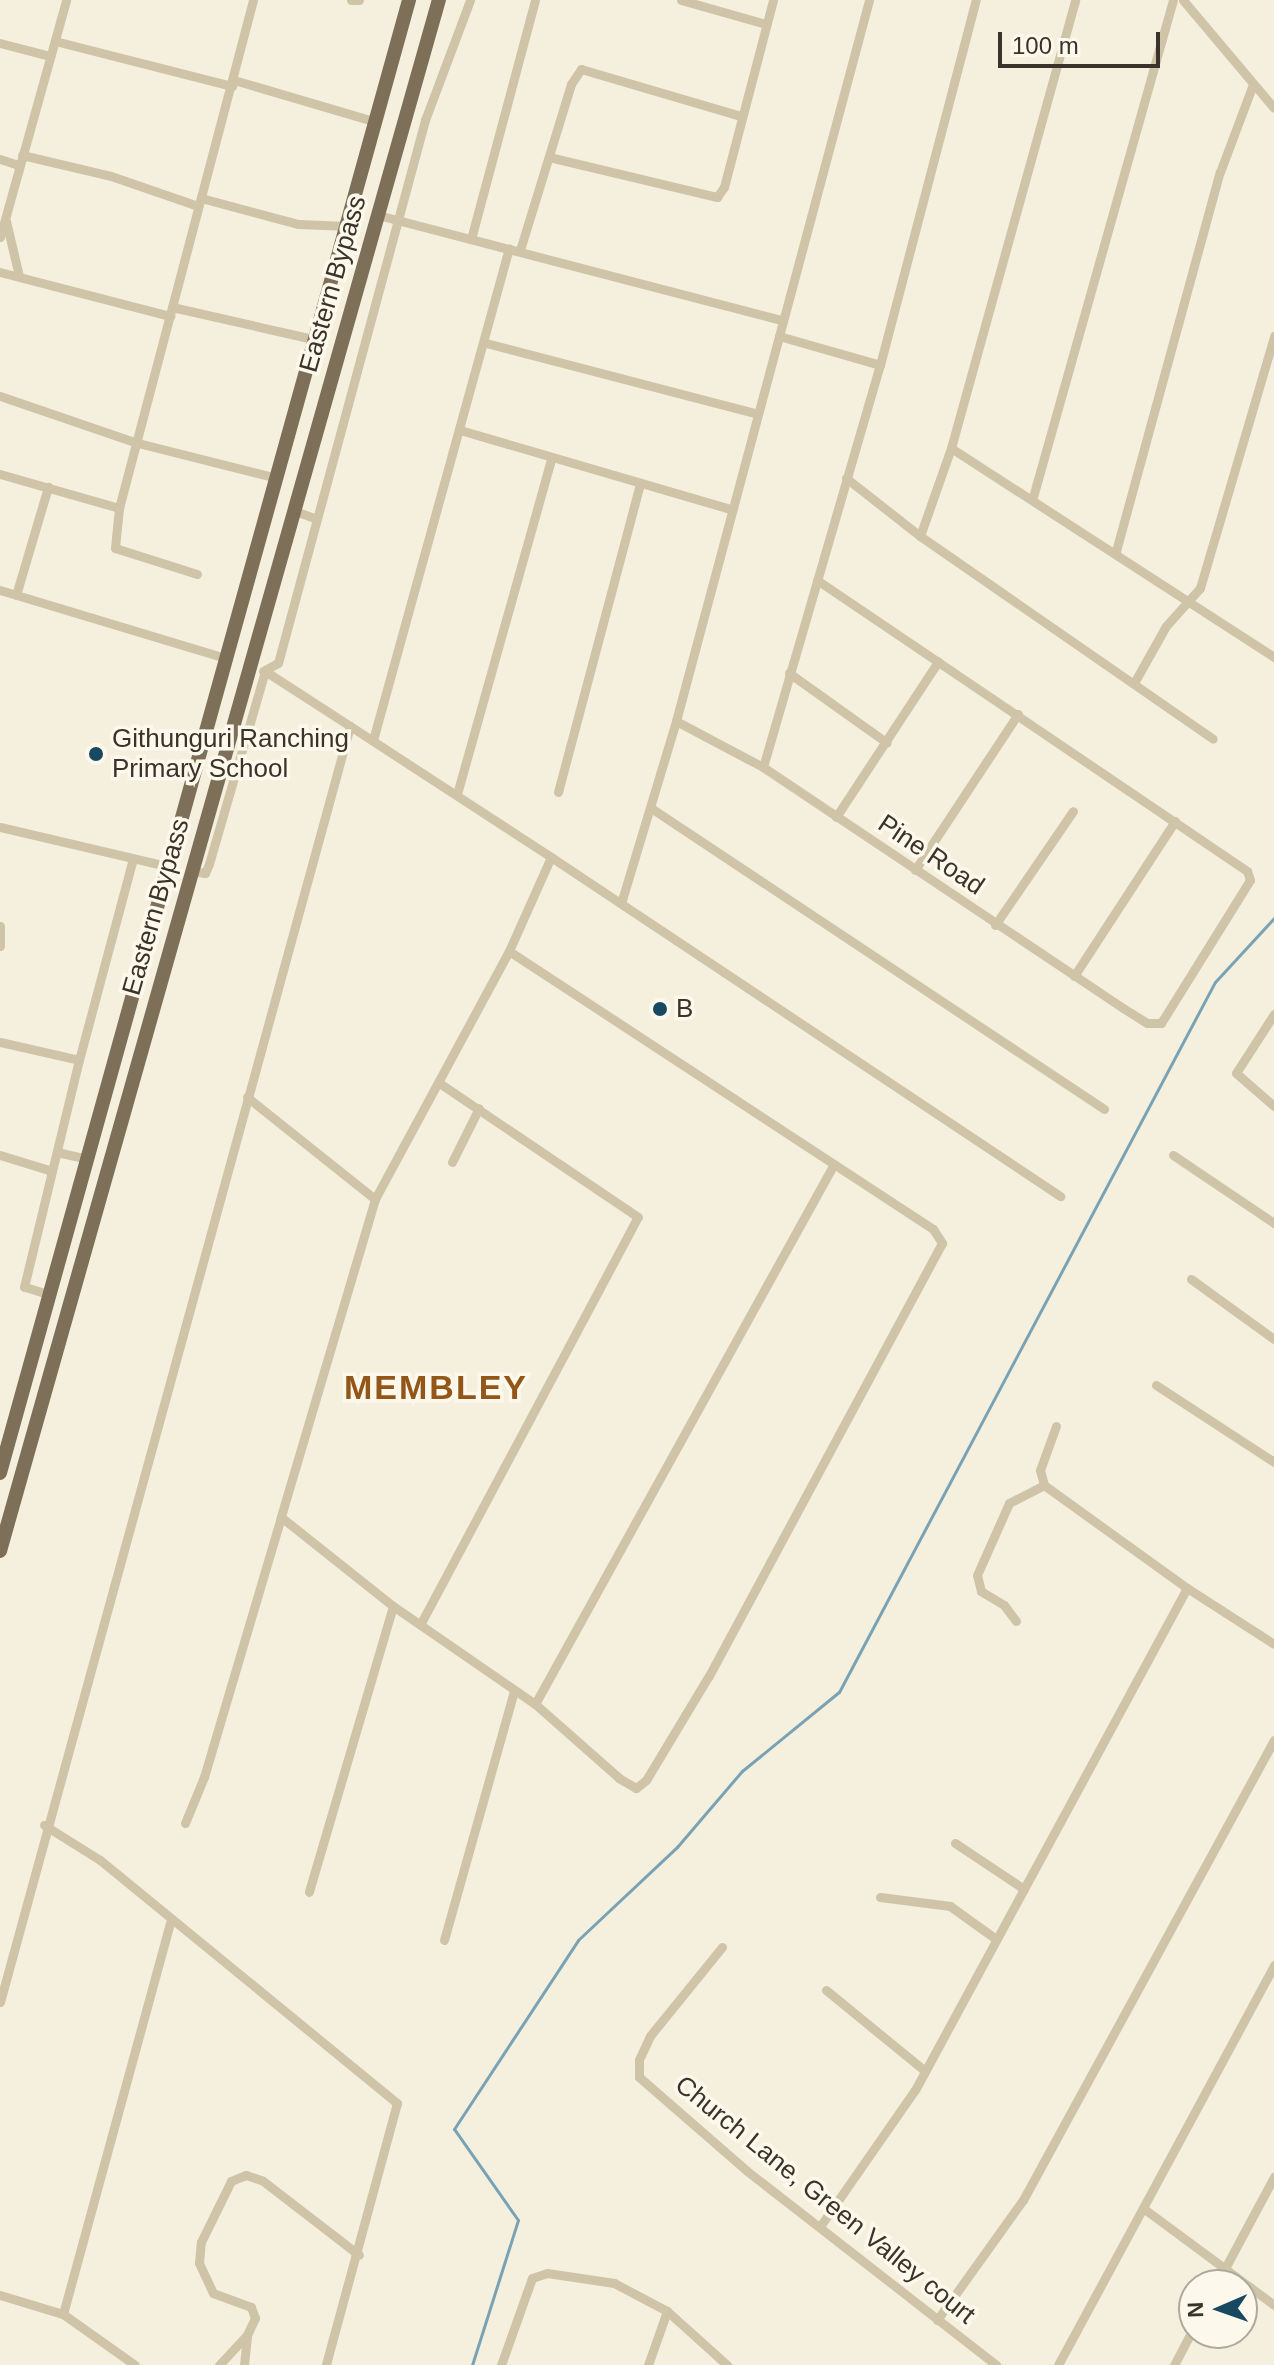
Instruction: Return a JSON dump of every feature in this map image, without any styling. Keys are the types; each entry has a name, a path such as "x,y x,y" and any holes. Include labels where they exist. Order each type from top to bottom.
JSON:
{"main road":[{"name":"Eastern Bypass","path":"0,1473 409,0"},
{"name":"Eastern Bypass","path":"0,1551 191,871 232,737 259,669 295,511 439,0"},
{"path":"208,729 232,737"}],"street":[{"path":"0,237 66,0"},
{"path":"197,574 115,548 119,508 134,442 253,0"},
{"path":"351,0 359,0"},
{"path":"259,669 278,663 425,120 470,0"},
{"path":"471,239 535,0"},
{"path":"681,0 766,24"},
{"path":"549,157 714,198 724,187 773,0"},
{"path":"622,900 676,721 869,0"},
{"path":"763,767 880,365 976,0"},
{"path":"920,536 951,448 1075,0"},
{"path":"1033,497 1173,0"},
{"path":"1183,0 1274,108"},
{"path":"55,41 233,83 377,122"},
{"path":"0,43 50,56"},
{"path":"520,250 581,69 741,116"},
{"path":"1116,551 1220,172 1253,84"},
{"path":"0,159 111,176 200,202 298,224 348,226"},
{"path":"378,215 782,320"},
{"path":"5,218 19,276"},
{"path":"373,740 486,343 509,248"},
{"path":"0,272 317,340"},
{"path":"779,336 880,365"},
{"path":"1134,683 1166,626 1193,601 1211,557 1274,336"},
{"path":"486,343 758,414"},
{"path":"0,396 134,442 277,478"},
{"path":"460,430 731,509"},
{"path":"951,448 1033,497 1274,657"},
{"path":"457,794 552,457"},
{"path":"0,474 119,508"},
{"path":"846,478 920,536 1213,739"},
{"path":"558,792 640,483"},
{"path":"16,595 48,487"},
{"path":"295,511 317,519"},
{"path":"817,580 1175,821 1074,976"},
{"path":"0,590 228,659"},
{"path":"836,817 938,662"},
{"path":"259,669 622,900 1060,1196"},
{"path":"191,871 205,873 209,864 259,669"},
{"path":"789,673 887,743"},
{"path":"915,870 1018,714"},
{"name":"Pine Road","path":"676,721 763,767 995,925 1147,1023 1161,1023 1250,880 1247,871 1175,821"},
{"path":"0,2002 44,1825 350,726"},
{"path":"651,808 1104,1109"},
{"path":"995,925 1073,811"},
{"path":"0,827 170,867"},
{"path":"185,1823 204,1777 375,1199 509,951 551,857"},
{"path":"51,1295 24,1287 79,1060 133,859"},
{"path":"0,926 0,946"},
{"path":"281,1517 393,1606 535,1704 636,1788 652,1771 708,1677 942,1243 933,1229 509,951"},
{"path":"1274,1014 1236,1073 1274,1106"},
{"path":"0,1042 79,1060"},
{"path":"421,1623 638,1217 438,1082"},
{"path":"247,1097 375,1199"},
{"path":"452,1162 479,1108"},
{"path":"57,1152 88,1159"},
{"path":"0,1155 52,1171"},
{"path":"1173,1155 1274,1223"},
{"path":"535,1704 834,1164"},
{"path":"1191,1279 1274,1339"},
{"path":"1156,1385 1274,1462"},
{"path":"1056,1426 1040,1470 1044,1485 1187,1588 1274,1644"},
{"path":"1016,1621 1004,1605 981,1591 977,1575 1009,1503 1044,1485"},
{"path":"821,2225 925,2071 1187,1588"},
{"path":"309,1892 393,1606"},
{"path":"444,1940 514,1691"},
{"path":"937,2320 1023,2200 1274,1740"},
{"path":"44,1825 100,1860 170,1922 397,2103 359,2255 326,2365"},
{"path":"955,1843 1024,1889"},
{"path":"880,1897 950,1906 996,1939"},
{"path":"63,2314 170,1922"},
{"name":"Church Lane, Green Valley court","path":"722,1947 650,2036 639,2060 639,2077 747,2171 821,2225 996,2365"},
{"path":"1058,2365 1274,1965"},
{"path":"826,1990 925,2071"},
{"path":"244,2365 247,2335 254,2312 213,2293 199,2252 219,2201 236,2177 263,2181 359,2255"},
{"path":"1225,2268 1274,2177"},
{"path":"1143,2208 1274,2305"},
{"path":"501,2365 532,2278 541,2273 614,2283 667,2311 727,2365"},
{"path":"0,2295 63,2314 135,2365"},
{"path":"648,2365 667,2311"},
{"path":"219,2365 247,2335"}],"waterway":[{"path":"472,2365 518,2220 454,2129 578,1940 677,1847 742,1771 839,1692 1215,982 1274,918"}],"place":[{"name":"Githunguri Ranching Primary School","path":"96,754"},
{"name":"B","path":"660,1009"}],"district":[{"name":"MEMBLEY","path":"436,1388"}]}
